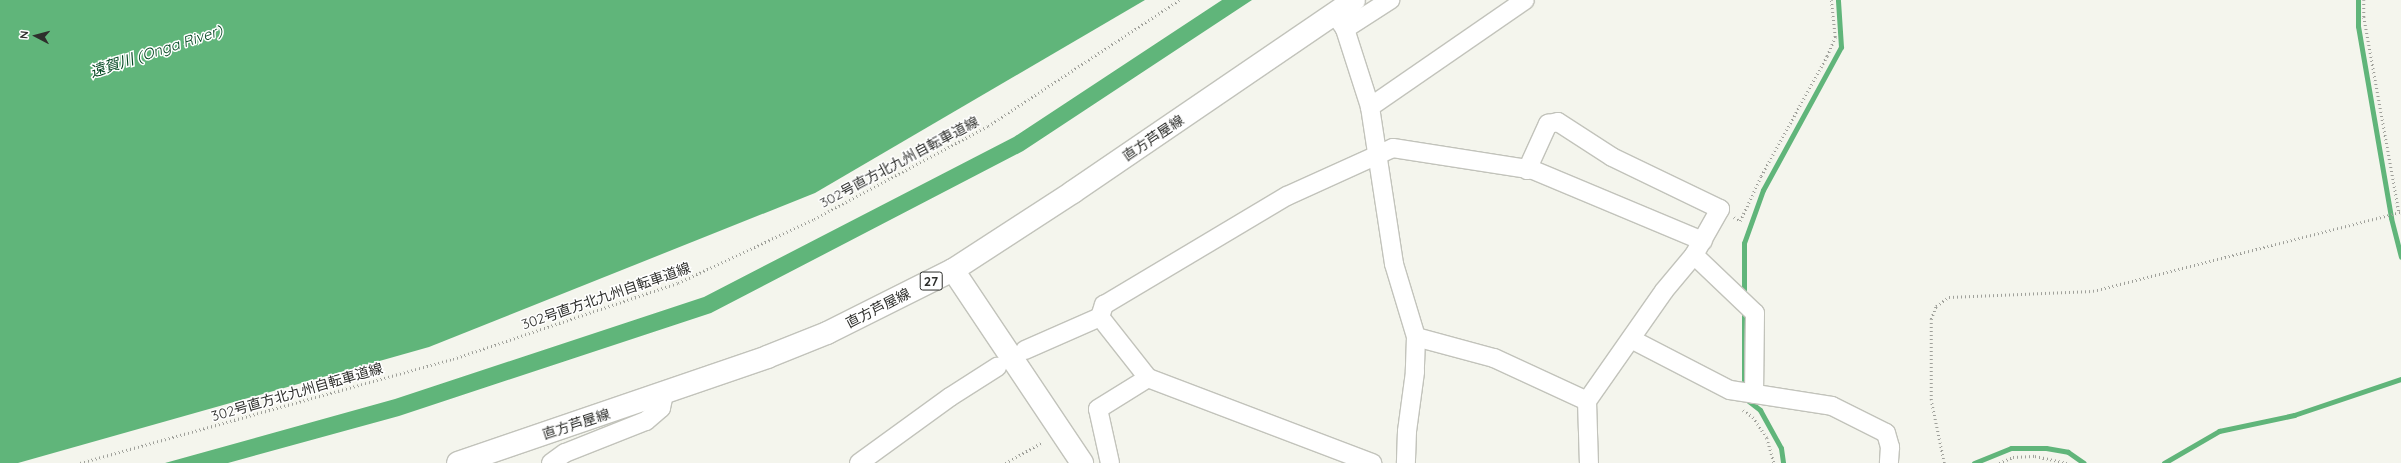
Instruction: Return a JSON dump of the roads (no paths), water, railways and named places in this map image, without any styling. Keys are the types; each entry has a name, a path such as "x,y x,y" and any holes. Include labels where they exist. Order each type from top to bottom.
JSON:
{"main road":[{"name":"直方芦屋線","path":"458,463 664,394 827,333 953,270 1340,21 1354,0"},
{"path":"953,270 1082,463"}],"street":[{"path":"1390,0 1340,21 1370,107 1394,264 1416,337 1416,372 1407,432 1406,463"},
{"path":"1370,107 1525,0"},
{"path":"1527,170 1548,124 1558,122 1612,157 1720,209 1698,248 1664,291 1587,401 1589,463"},
{"path":"1025,350 1100,317 1104,305 1287,196 1393,148 1527,170 1698,248 1755,313 1754,394"},
{"path":"1100,317 1148,378 1372,463"},
{"path":"1416,337 1494,358 1587,401"},
{"path":"1631,339 1737,391 1832,406 1886,433 1890,447 1889,463"},
{"path":"859,463 950,397 997,367"},
{"path":"1110,463 1098,409 1148,378"},
{"path":"551,463 564,453 646,421 661,408 664,394"}],"water":[{"name":"遠賀川 (Onga River)","path":"0,0 1145,0 815,193 429,347 18,463 0,463"},
{"path":"1222,0 1252,0 1023,151 711,313 399,416 228,463 165,463 395,399 704,297 1014,137"}],"waterway":[{"path":"1744,296 1744,243 1763,190 1841,47 1838,0"},
{"path":"2358,0 2358,26 2391,218 2401,257"},
{"path":"1744,310 1744,390"},
{"path":"2164,463 2219,431 2294,415 2401,379"},
{"path":"1746,399 1760,410 1781,448 1783,463"},
{"path":"1974,463 2011,448 2046,448 2068,452 2084,463"}]}
